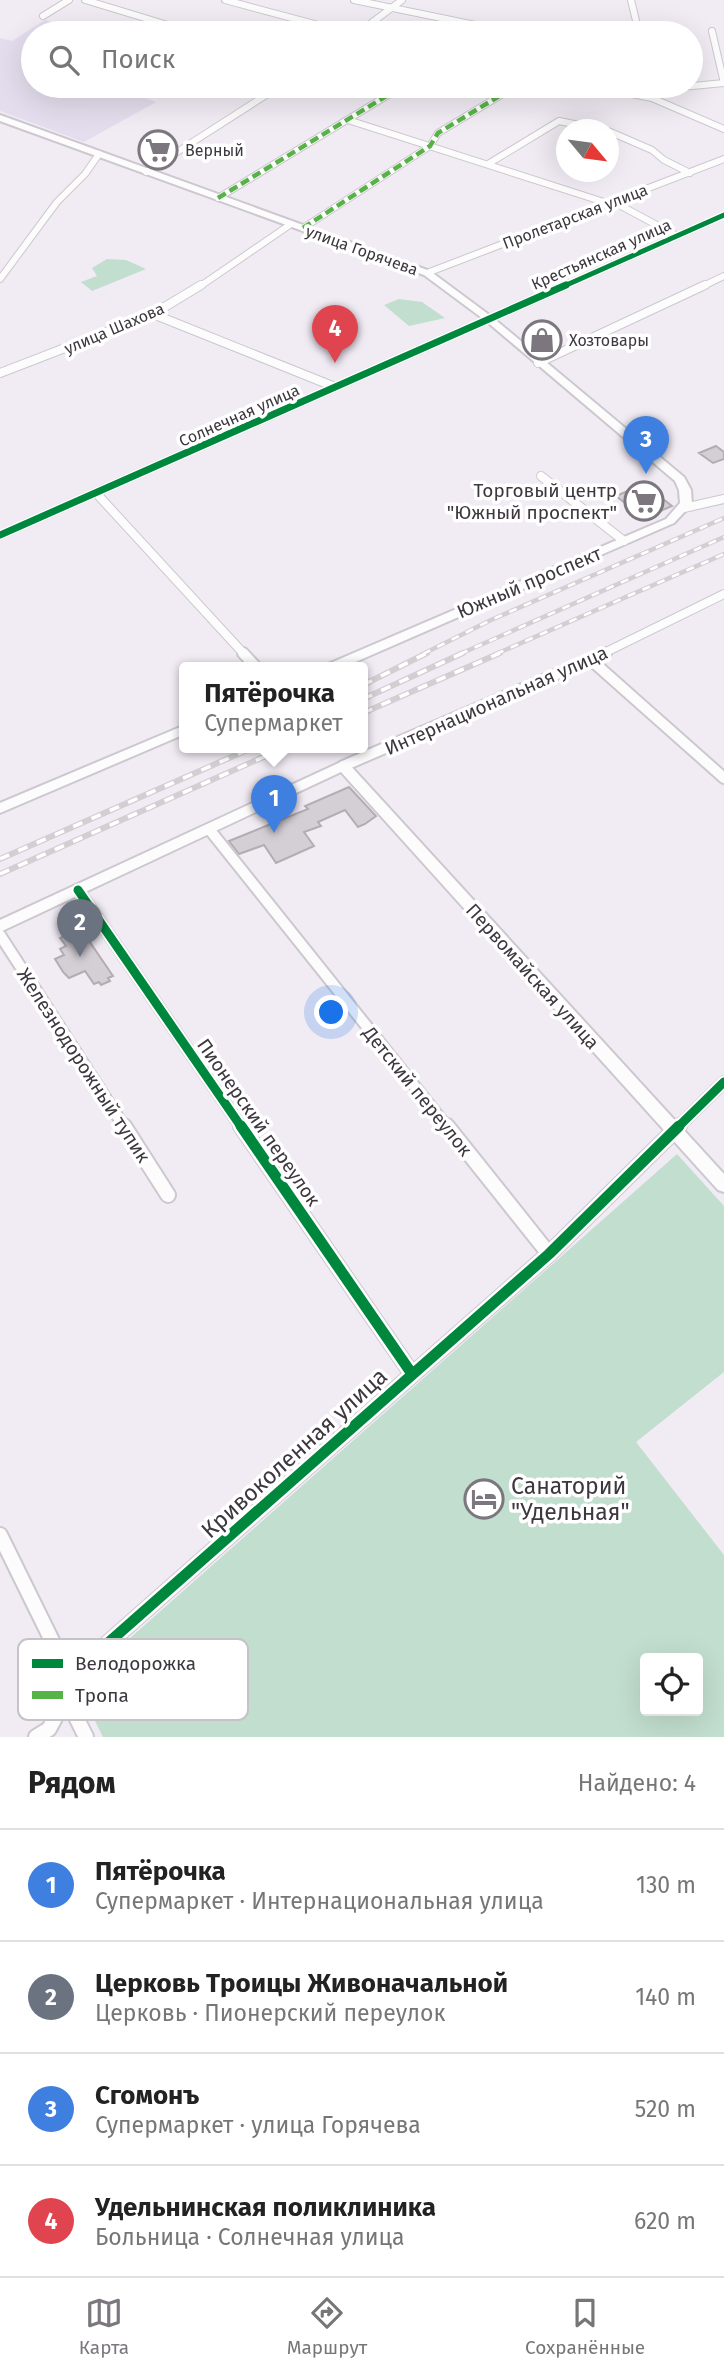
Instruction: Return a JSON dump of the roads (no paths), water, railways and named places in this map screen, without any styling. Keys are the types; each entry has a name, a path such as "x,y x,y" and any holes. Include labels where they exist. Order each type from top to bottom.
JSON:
{"main road":[{"name":"улица Горячева","path":"0,118 427,273 489,319 538,363 675,474 685,491 684,508"},
{"name":"Южный проспект","path":"344,662 670,521 684,508"},
{"path":"0,808 179,732"},
{"name":"Интернациональная улица","path":"0,926 342,766"},
{"name":"Первомайская улица","path":"342,766 407,834 724,1185"}],"street":[{"path":"43,16 69,0"},
{"path":"85,0 154,21"},
{"path":"225,0 303,21"},
{"path":"354,0 455,21"},
{"path":"374,21 402,0"},
{"path":"631,0 636,21"},
{"path":"703,85 724,83 712,31"},
{"path":"146,172 261,98"},
{"path":"218,198 384,98"},
{"path":"303,228 430,146 438,133 496,98"},
{"path":"652,98 724,129"},
{"path":"348,120 609,202 677,236"},
{"path":"488,164 556,123"},
{"path":"619,136 652,150 664,160 690,173"},
{"path":"0,279 57,202 85,174 99,155"},
{"name":"Пролетарская улица","path":"427,273 724,159"},
{"name":"Крестьянская улица","path":"489,319 724,215"},
{"name":"улица Шахова","path":"0,373 153,314 197,288 238,257 291,224"},
{"path":"538,363 724,276"},
{"path":"153,314 335,387"},
{"name":"Солнечная улица","path":"0,535 489,319"},
{"path":"541,475 624,541"},
{"path":"97,494 251,662"},
{"name":"Южный проспект","path":"684,508 724,499"},
{"name":"Интернациональная улица","path":"342,766 591,660 724,594"},
{"path":"591,660 724,778"},
{"name":"Детский переулок","path":"209,829 550,1254"},
{"name":"Пионерский переулок","path":"78,890 412,1374"},
{"name":"Железнодорожный тупик","path":"0,935 168,1195"},
{"name":"Кривоколенная улица","path":"112,1639 550,1254 724,1082"},
{"path":"0,1535 51,1639"},
{"path":"36,1737 49,1729 54,1720"},
{"path":"78,1720 86,1737"}],"railway":[{"path":"423,654 491,620 724,518"},
{"path":"460,654 724,537"},
{"path":"496,654 724,554"},
{"path":"368,682 427,653"},
{"path":"368,697 463,653"},
{"path":"368,711 500,653"},
{"path":"0,859 240,753"},
{"path":"0,874 272,753"}],"place":[{"name":"Верный","path":"158,150"},
{"name":"Хозтовары","path":"542,340"},
{"name":"Удельнинская поликлиника","path":"335,363"},
{"name":"Сгомонъ","path":"646,474"},
{"name":"Торговый центр \"Южный проспект\"","path":"644,501"},
{"name":"Пятёрочка","path":"274,833"},
{"name":"Церковь Троицы Живоначальной","path":"80,957"},
{"name":"Санаторий \"Удельная\"","path":"484,1499"}]}
